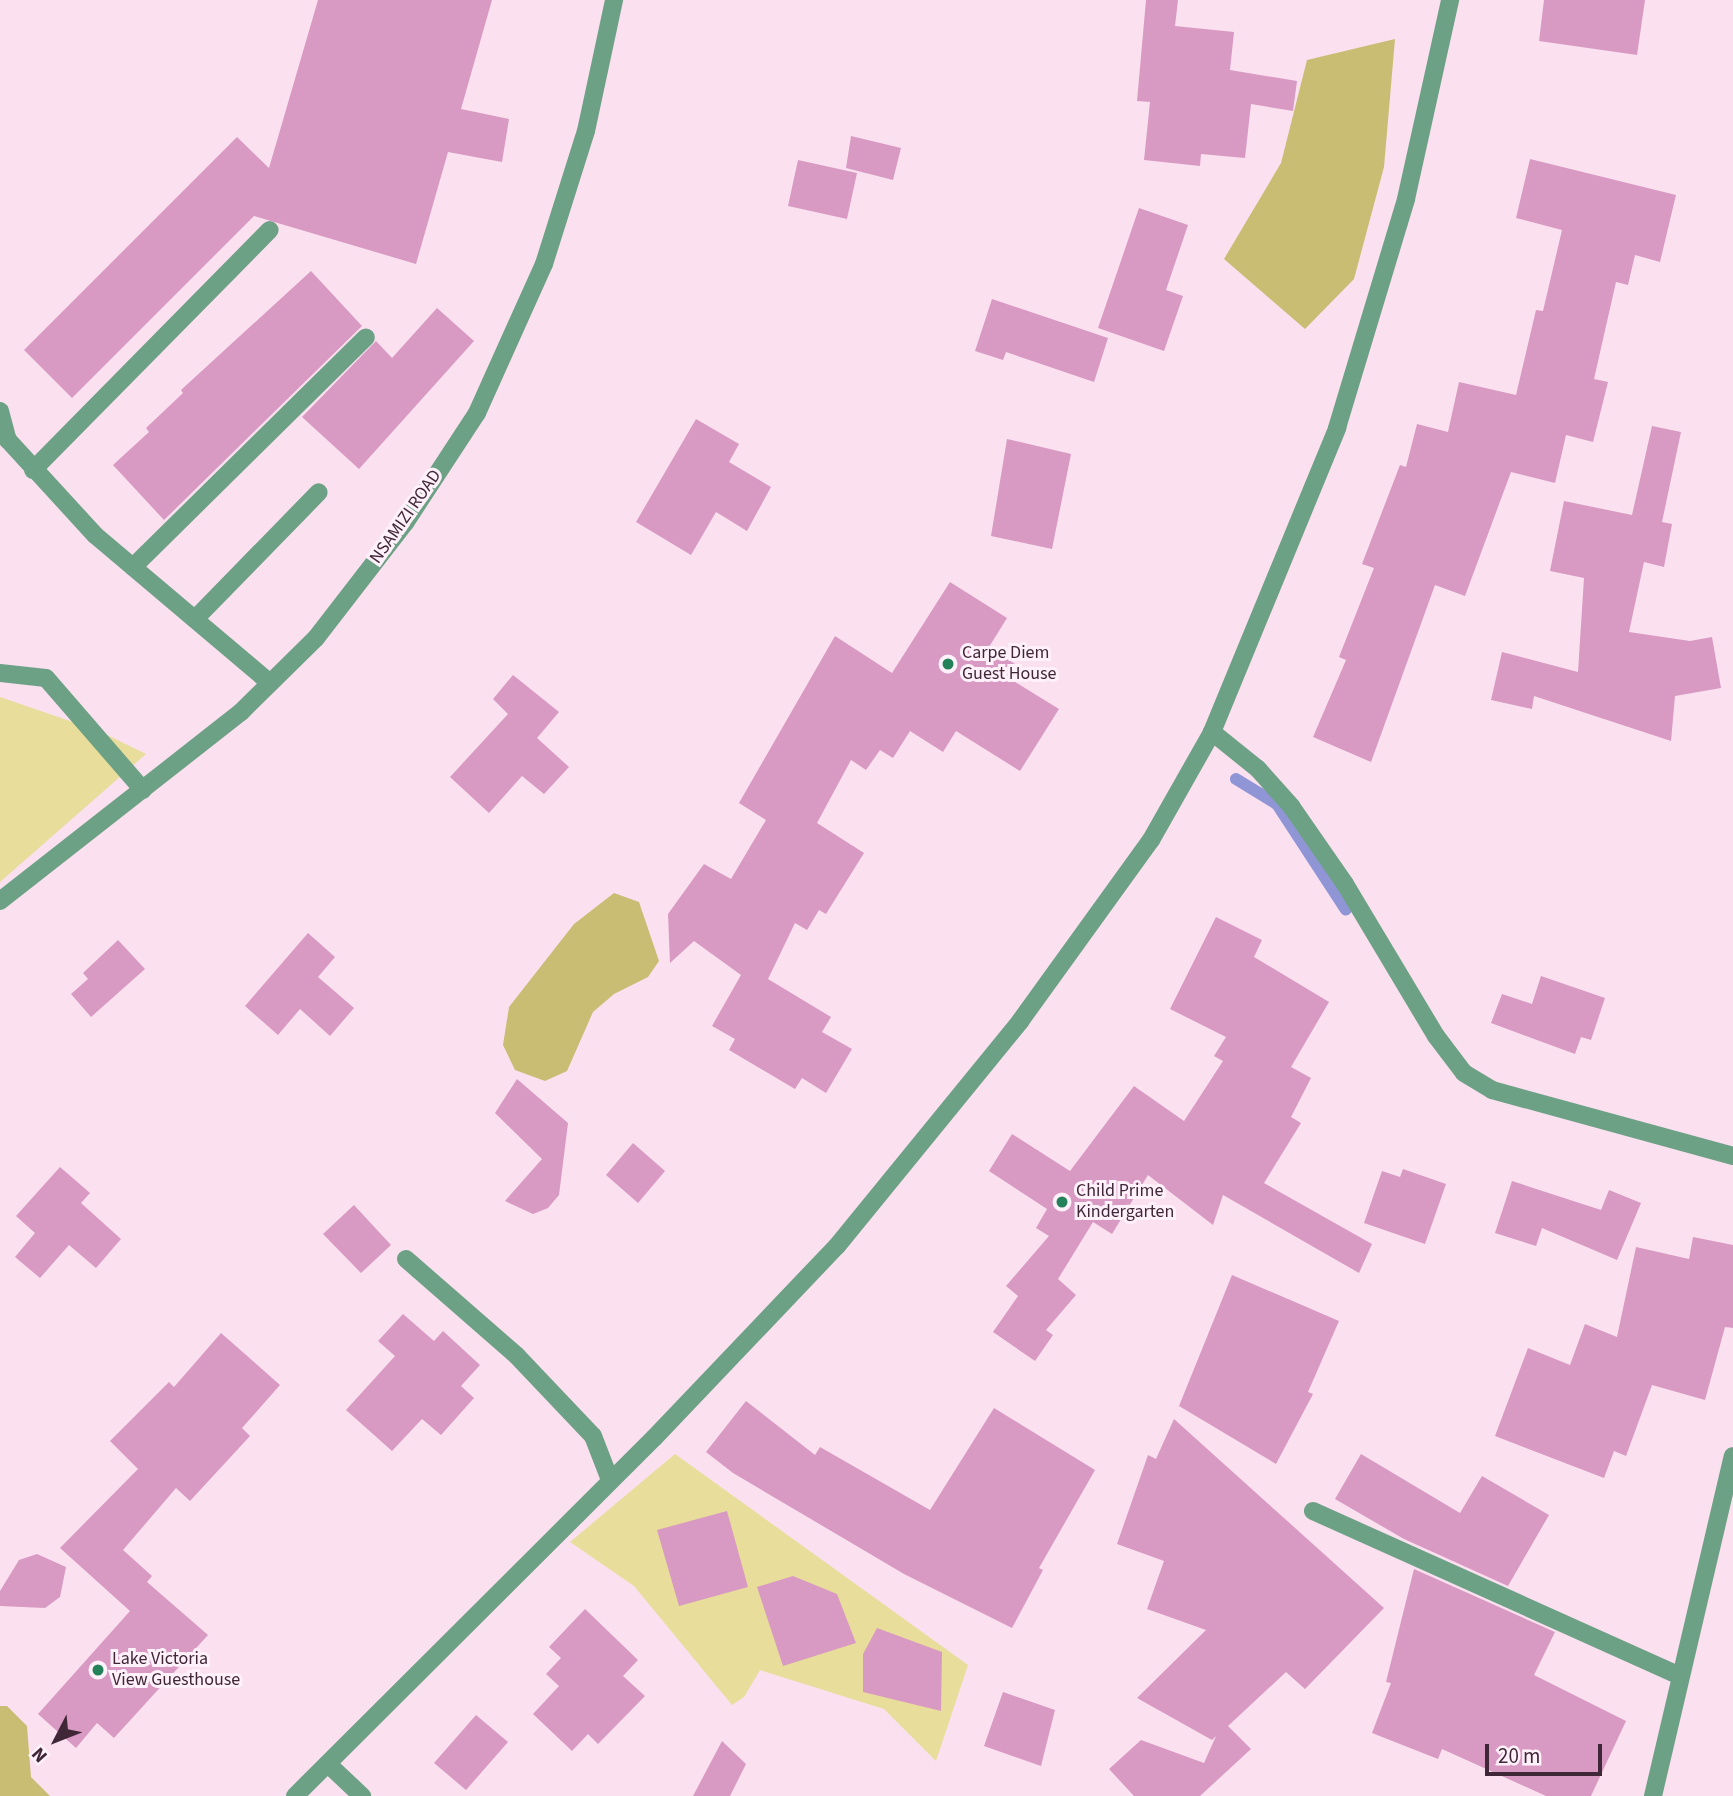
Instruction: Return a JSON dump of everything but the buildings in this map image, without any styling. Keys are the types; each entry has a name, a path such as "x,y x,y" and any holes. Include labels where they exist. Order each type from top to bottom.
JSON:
{"street":[{"name":"NSAMIZI ROAD","path":"0,901 241,712 316,638 405,523 477,413 544,264 586,131 614,0"},
{"path":"295,1796 611,1480 837,1246 1021,1020 1151,840 1212,732 1337,428 1416,162 1450,0"},
{"path":"33,470 270,230"},
{"path":"133,566 366,337"},
{"path":"0,411 8,440 95,535 270,683"},
{"path":"195,619 319,492"},
{"path":"0,673 46,678 143,790"},
{"path":"1212,732 1258,769 1291,806 1345,884 1436,1036 1464,1073 1492,1090 1733,1156"},
{"path":"406,1259 517,1356 593,1436 611,1480"},
{"path":"1653,1796 1678,1675 1733,1456"},
{"path":"1313,1511 1678,1675"},
{"path":"328,1763 362,1796"}],"shaded area":[{"path":"1395,39 1384,167 1354,279 1305,329 1224,259 1281,163 1307,60"},
{"path":"0,697 99,731 146,754 0,882"},
{"path":"614,893 639,902 659,961 648,977 614,994 593,1012 567,1071 545,1081 515,1070 503,1045 509,1007 574,924"},
{"path":"675,1454 968,1665 936,1761 884,1709 760,1670 744,1697 732,1705 634,1586 570,1542"},
{"path":"0,1706 7,1706 27,1726 31,1777 50,1796 0,1796"}],"waterway":[{"path":"1236,779 1277,804 1346,910"}],"place":[{"name":"Carpe Diem Guest House","path":"948,664"},
{"name":"Child Prime Kindergarten","path":"1062,1202"},
{"name":"Lake Victoria View Guesthouse","path":"98,1670"}]}
